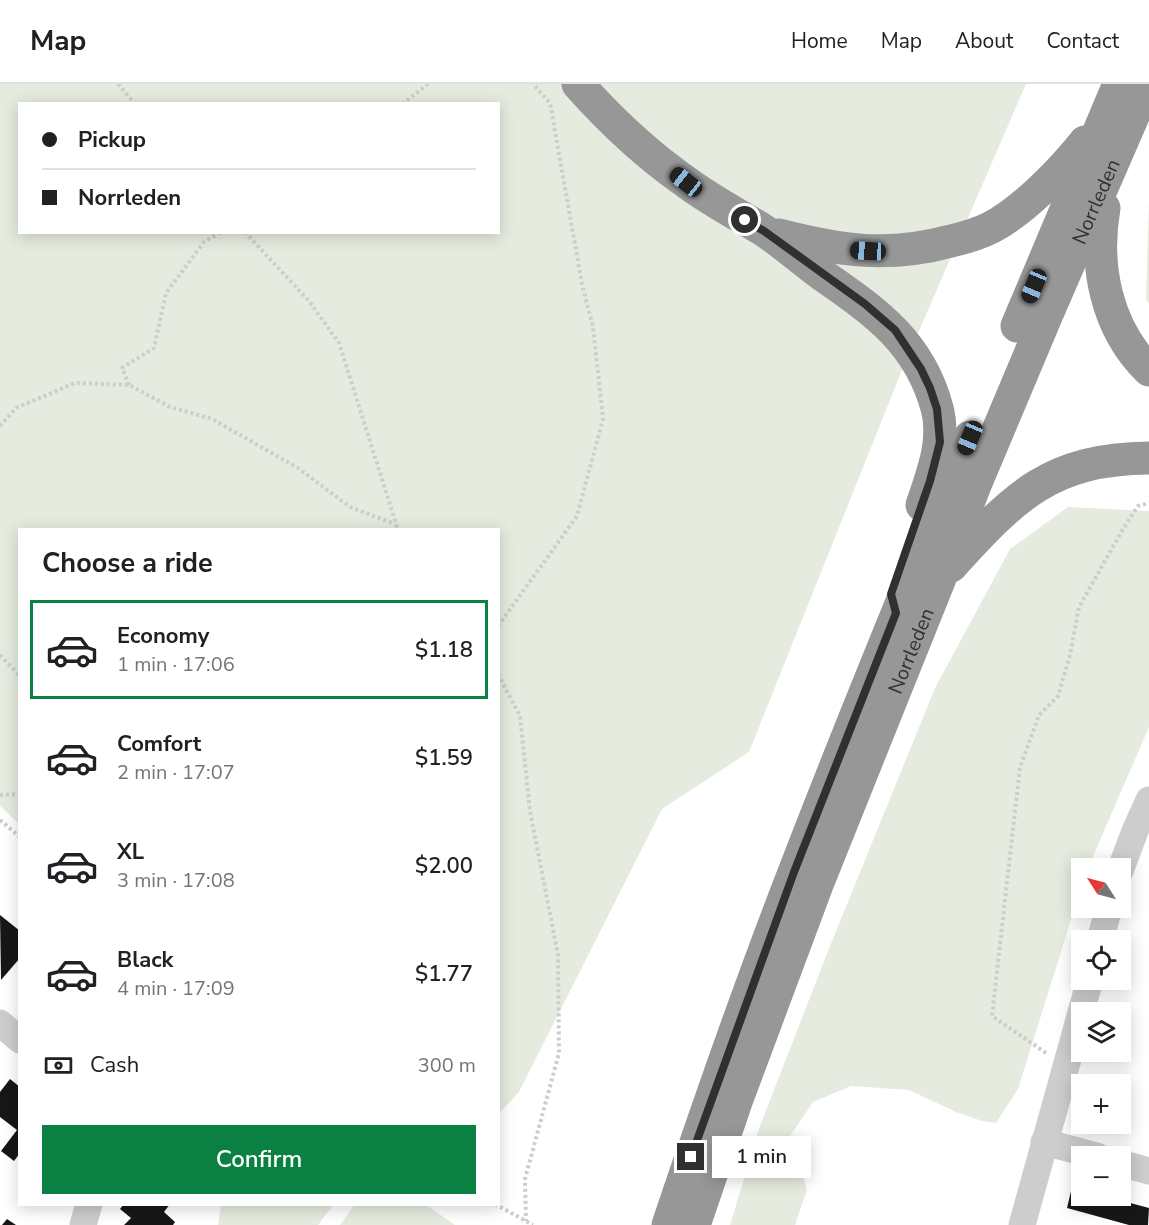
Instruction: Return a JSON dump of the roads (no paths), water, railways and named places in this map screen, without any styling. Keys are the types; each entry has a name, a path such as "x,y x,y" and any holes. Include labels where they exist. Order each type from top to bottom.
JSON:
{"highway":[{"path":"578,84 647,152 686,182 764,231 865,304 895,330 921,369 937,409 940,442 930,481 891,594 896,613"},
{"name":"Norrleden","path":"668,1225 718,1078 794,872 896,613 1119,84"},
{"name":"Norrleden","path":"694,1225 737,1099 818,882 980,475 1047,314 1148,84"},
{"path":"764,231 815,244 884,252 941,244 968,237 991,228 1036,194 1058,173 1103,120"},
{"path":"1110,171 1099,243 1104,286 1124,338 1136,357 1149,369"},
{"path":"940,578 1004,510 1050,478 1066,470 1098,462 1149,458"}],"street":[{"path":"1125,858 1149,800"},
{"path":"1022,1225 1087,990"},
{"path":"0,1023 18,1038"},
{"path":"1044,1142 1071,1149"},
{"path":"1131,1166 1149,1171"},
{"path":"83,1225 88,1206"}]}
